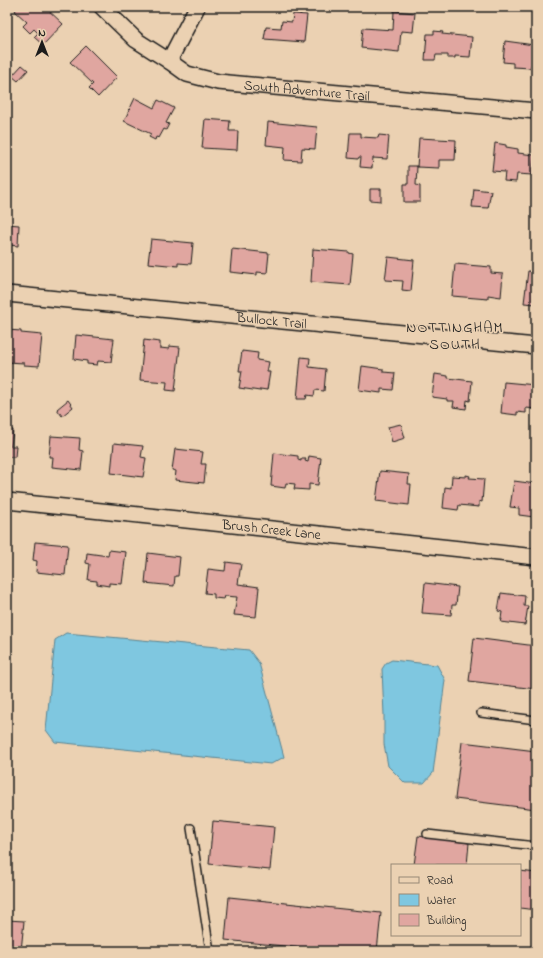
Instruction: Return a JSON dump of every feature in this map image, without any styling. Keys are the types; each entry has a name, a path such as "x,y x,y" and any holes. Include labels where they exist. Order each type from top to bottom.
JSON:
{"street":[{"name":"South Adventure Trail","path":"102,7 136,40 187,74 218,82 536,111"},
{"path":"169,61 196,7"},
{"name":"Bullock Trail","path":"7,294 536,346"},
{"name":"Brush Creek Lane","path":"7,501 536,557"}],"lane":[{"path":"481,713 536,720"},
{"path":"191,828 210,951"},
{"path":"427,834 536,846"}],"water":[{"path":"66,633 249,650 259,663 284,757 271,764 55,742 46,730 55,640"},
{"path":"392,660 437,665 445,680 433,773 424,783 405,783 388,766 384,744 382,669 386,663"}],"building":[{"path":"18,7 45,7 63,24 43,45 34,37 38,33 34,29 30,33 23,26 27,22 15,11"},
{"path":"394,11 415,13 413,32 401,31 399,52 361,48 363,28 393,30"},
{"path":"293,14 307,15 304,42 264,39 266,27 281,28 282,21 292,22"},
{"path":"434,31 443,32 442,34 472,37 470,57 455,56 455,58 448,58 448,55 436,55 435,60 425,60 427,34 434,34"},
{"path":"505,41 534,45 535,41 536,65 531,65 531,68 513,67 513,63 503,62"},
{"path":"86,46 117,77 98,97 89,88 93,84 70,62"},
{"path":"22,65 28,70 18,81 12,76"},
{"path":"135,98 154,108 158,100 174,108 166,123 169,124 166,130 164,129 159,138 156,137 155,140 149,137 151,134 124,121"},
{"path":"205,119 230,121 229,131 238,131 237,150 202,148"},
{"path":"268,122 317,127 315,149 302,148 301,161 284,160 285,147 266,145"},
{"path":"350,133 361,133 361,137 378,138 379,135 389,136 387,159 373,158 372,168 360,167 361,157 358,159 348,158"},
{"path":"419,138 456,140 455,160 439,160 439,168 417,167"},
{"path":"495,143 518,149 518,153 534,155 532,175 517,174 516,182 504,181 505,172 492,171"},
{"path":"408,166 417,166 416,185 420,186 420,202 404,202 404,184 408,184"},
{"path":"370,189 381,189 381,201 370,200"},
{"path":"474,189 491,191 488,208 472,207"},
{"path":"7,224 19,225 18,246 9,245 9,247 7,247"},
{"path":"151,239 193,243 191,264 178,263 178,266 148,263"},
{"path":"232,249 269,253 267,273 257,272 257,275 230,272"},
{"path":"313,249 349,252 353,254 350,285 311,282"},
{"path":"388,257 414,260 411,291 402,290 403,281 385,280"},
{"path":"455,264 491,267 491,273 503,274 501,297 488,295 488,299 452,296"},
{"path":"528,271 536,272 536,304 524,303"},
{"path":"7,330 42,335 39,366 7,362"},
{"path":"76,335 114,339 111,362 98,361 97,365 87,364 87,361 74,359"},
{"path":"144,340 160,342 160,348 169,349 169,346 180,347 175,391 166,390 167,382 140,380"},
{"path":"242,351 258,353 257,360 269,362 267,372 270,372 267,390 260,389 260,391 239,388 242,371 239,371"},
{"path":"301,357 310,358 309,367 326,369 324,391 315,390 314,396 307,395 306,399 297,399"},
{"path":"362,366 383,369 383,372 395,373 393,390 381,389 381,393 359,390"},
{"path":"435,374 448,376 448,378 472,381 470,401 467,400 466,409 453,407 454,401 447,401 447,399 432,397"},
{"path":"504,382 536,385 536,409 526,408 526,413 517,412 517,415 501,413"},
{"path":"68,400 73,407 62,416 57,409"},
{"path":"401,424 405,438 392,442 388,427"},
{"path":"7,429 13,430 11,446 16,446 15,457 7,457"},
{"path":"51,436 80,438 79,450 83,451 81,470 52,467 53,457 49,457"},
{"path":"114,443 143,446 141,457 146,458 143,477 111,473"},
{"path":"175,449 203,452 201,464 206,464 204,483 175,480 176,471 172,470"},
{"path":"274,453 298,456 298,460 301,461 301,459 306,459 305,461 308,462 309,456 321,458 318,485 309,484 309,490 294,489 295,484 286,483 285,488 271,486"},
{"path":"380,471 409,474 408,484 411,484 409,505 376,501"},
{"path":"466,475 470,476 469,478 484,479 482,502 479,501 479,507 459,505 458,510 443,508 445,487 451,488 452,476 466,477"},
{"path":"514,481 536,484 536,513 534,513 534,517 519,515 519,508 510,507"},
{"path":"35,542 68,545 65,575 36,572 37,561 33,560"},
{"path":"7,549 10,550 8,570 7,570"},
{"path":"109,550 126,552 122,584 109,583 109,586 97,584 97,581 88,580 90,564 86,563 87,553 108,556"},
{"path":"148,553 180,557 178,576 175,576 174,586 145,583"},
{"path":"226,562 241,564 238,584 259,587 256,617 234,615 237,597 225,596 224,599 214,598 214,594 205,593 208,569 225,571"},
{"path":"425,583 458,587 456,605 452,605 451,615 422,613"},
{"path":"501,593 525,596 524,606 528,606 525,625 501,622 502,612 498,611"},
{"path":"474,638 536,646 536,689 469,681"},
{"path":"462,742 536,751 536,809 455,799"},
{"path":"213,821 274,827 270,870 209,864"},
{"path":"418,836 469,843 467,864 414,864"},
{"path":"521,871 536,873 536,910 521,908"},
{"path":"229,897 381,913 377,951 333,951 225,940"},
{"path":"7,920 24,921 21,951 7,951"}],"district":[{"name":"NOTTINGHAM SOUTH","path":"455,336"}]}
